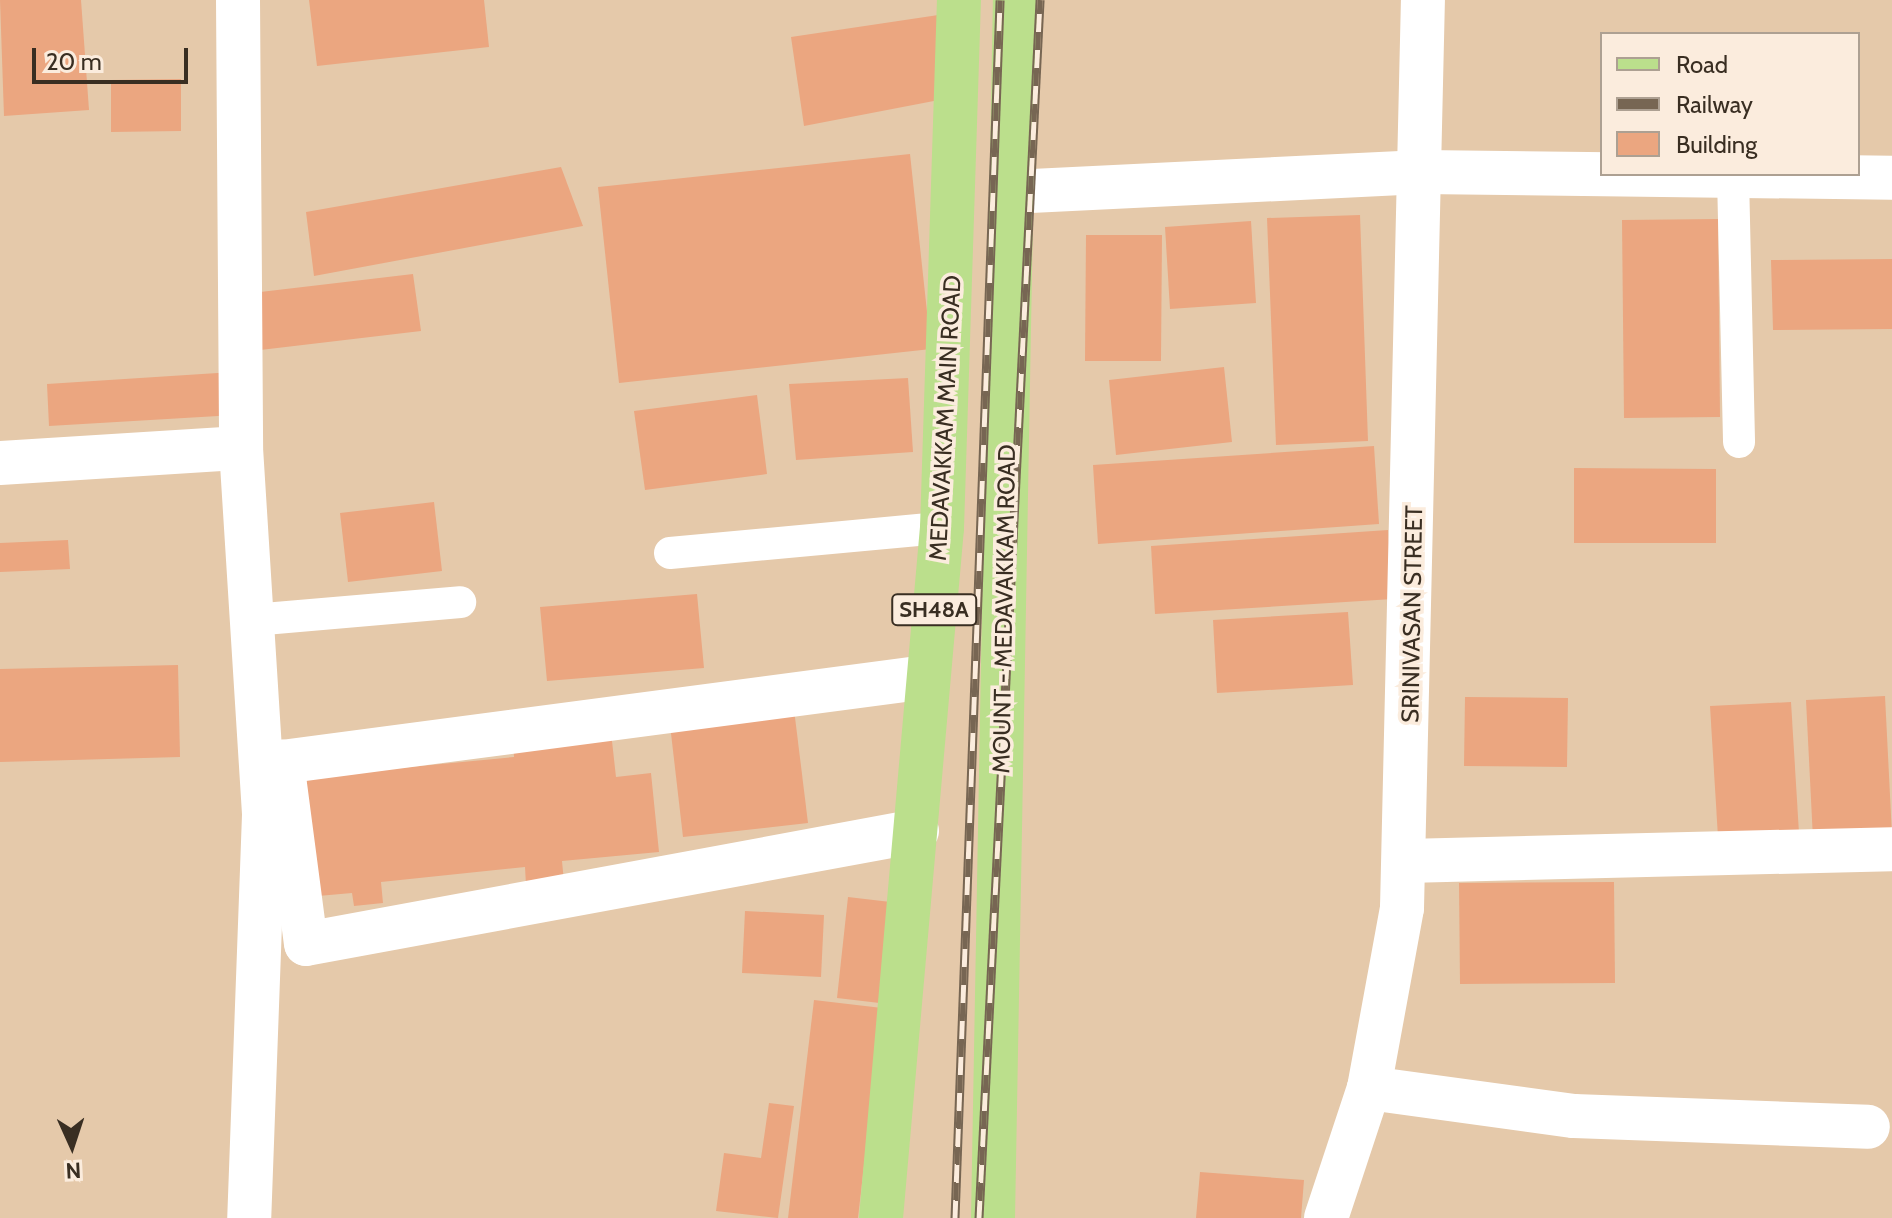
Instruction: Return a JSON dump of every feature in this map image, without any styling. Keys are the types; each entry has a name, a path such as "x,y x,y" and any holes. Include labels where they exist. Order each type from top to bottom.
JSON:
{"main road":[{"name":"MEDAVAKKAM MAIN ROAD","path":"881,1218 942,528 959,0"},
{"name":"MOUNT - MEDAVAKKAM ROAD","path":"993,1218 1015,0"}],"street":[{"path":"238,0 241,448 264,815 249,1218"},
{"name":"SRINIVASAN STREET","path":"1326,1218 1369,1088 1406,861 1423,0"},
{"path":"1012,192 1422,172 1600,174"},
{"path":"1733,176 1892,178"},
{"path":"0,463 241,448"},
{"path":"917,831 306,944 282,762 927,677"},
{"path":"1406,861 1892,849"},
{"path":"1369,1088 1574,1116 1868,1127"}],"lane":[{"path":"1733,176 1739,442"},
{"path":"670,553 942,528"},
{"path":"252,620 460,602"}],"building":[{"path":"0,0 81,0 89,110 4,116"},
{"path":"309,0 484,0 489,47 317,66"},
{"path":"945,14 939,100 804,126 791,37"},
{"path":"181,79 181,131 111,132 111,80"},
{"path":"910,154 931,349 619,383 598,187"},
{"path":"561,167 583,226 314,276 306,212"},
{"path":"1360,215 1368,441 1276,445 1267,218"},
{"path":"1718,219 1720,417 1624,418 1622,220"},
{"path":"1251,221 1256,303 1170,309 1165,227"},
{"path":"1086,235 1162,235 1161,361 1085,361"},
{"path":"1892,259 1892,329 1773,330 1771,260"},
{"path":"413,274 421,331 251,351 244,294"},
{"path":"1224,367 1232,442 1116,455 1109,380"},
{"path":"233,372 235,415 49,426 47,384"},
{"path":"908,378 913,452 796,460 789,384"},
{"path":"757,395 767,474 645,490 634,411"},
{"path":"1374,446 1379,524 1098,544 1093,465"},
{"path":"1574,468 1716,469 1716,543 1574,543"},
{"path":"434,502 442,571 348,582 340,513"},
{"path":"1388,530 1393,599 1155,614 1151,546"},
{"path":"68,540 70,569 0,572 0,543"},
{"path":"697,594 704,668 547,681 540,607"},
{"path":"1348,612 1353,685 1217,693 1213,620"},
{"path":"178,665 180,757 0,762 0,669"},
{"path":"1885,696 1892,835 1813,839 1806,700"},
{"path":"1465,697 1568,698 1567,767 1464,766"},
{"path":"793,701 808,823 683,837 669,716"},
{"path":"1791,702 1799,833 1718,837 1710,706"},
{"path":"611,732 616,777 651,773 659,852 562,861 564,882 526,885 525,867 381,882 383,903 354,906 352,893 318,896 306,777 514,757 513,742"},
{"path":"1614,882 1615,983 1460,984 1459,883"},
{"path":"848,897 899,903 888,1004 837,998"},
{"path":"745,911 824,915 821,977 742,973"},
{"path":"814,1000 882,1008 858,1218 788,1218"},
{"path":"769,1103 794,1106 778,1218 716,1211 724,1153 761,1158"},
{"path":"1200,1172 1304,1180 1301,1218 1196,1218"}],"railway":[{"path":"955,1218 1000,0"},
{"path":"979,1218 1040,0"}]}
